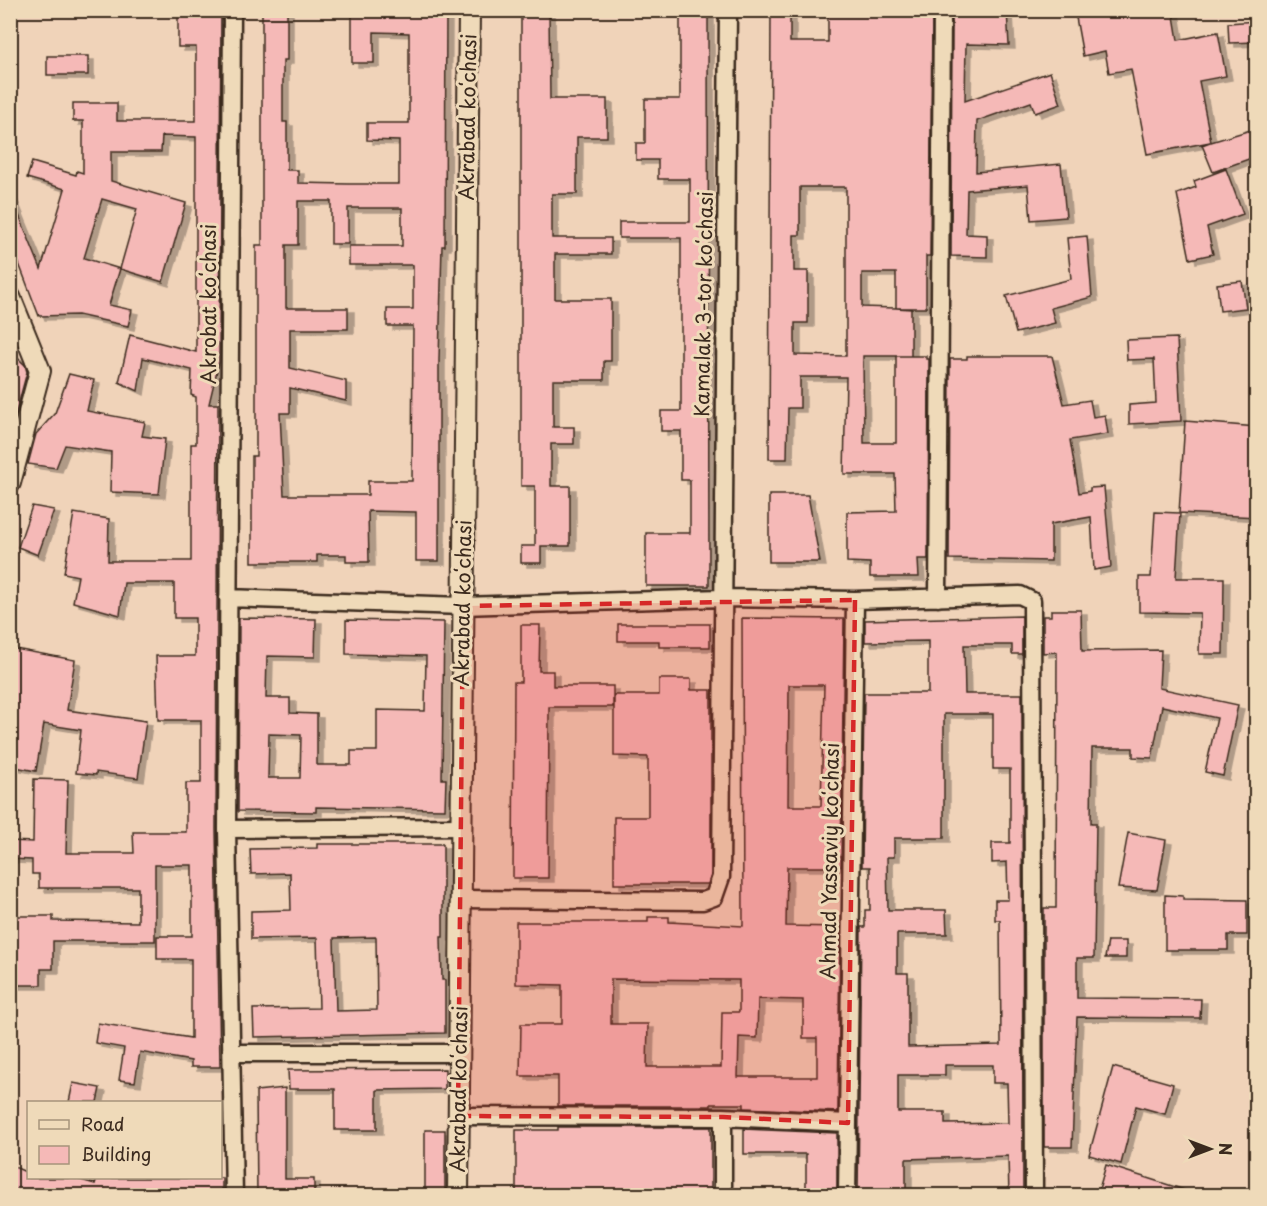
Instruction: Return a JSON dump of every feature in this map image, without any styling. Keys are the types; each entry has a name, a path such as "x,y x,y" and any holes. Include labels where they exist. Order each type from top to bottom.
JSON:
{"street":[{"name":"Akrobat koʻchasi","path":"232,10 227,829 234,1196"},
{"name":"Akrabad koʻchasi","path":"458,1196 469,10"},
{"name":"Kamalak 3-tor koʻchasi","path":"460,899 703,901 714,897 720,877 728,10"},
{"path":"938,598 942,10"},
{"path":"10,297 40,371 10,483"},
{"path":"228,598 463,606 722,598 855,600 1020,595 1032,601 1034,613 1034,1196"},
{"name":"Ahmad Yassaviy koʻchasi","path":"846,1196 855,600"},
{"path":"227,829 461,826"},
{"path":"232,1053 459,1053"},
{"path":"458,1116 723,1117 848,1123"},
{"path":"723,1117 723,1196"}],"highlighted area":[{"path":"855,600 848,1123 723,1117 458,1116 463,606"}],"building":[{"path":"178,10 221,10 219,362 209,404 218,404 216,829 220,1067 191,1067 191,1061 140,1052 135,1082 119,1080 124,1048 95,1043 98,1023 191,1038 191,959 157,959 157,936 192,936 192,865 155,865 155,941 53,941 53,969 41,969 41,985 10,985 13,916 53,916 53,921 138,922 138,888 39,888 39,874 32,874 32,860 10,859 10,841 33,842 34,779 68,780 66,853 134,853 133,832 186,832 186,783 201,783 201,720 158,720 156,656 195,656 195,618 174,618 174,583 124,583 120,615 73,602 78,576 64,573 74,513 109,519 108,561 191,561 191,444 196,444 196,397 191,395 192,370 143,358 138,391 119,382 130,335 196,352 196,137 162,136 161,152 111,152 111,181 186,203 163,282 120,269 109,305 132,310 128,326 78,315 39,316 10,240 10,193 41,269 65,189 27,178 32,162 76,175 77,171 83,173 83,121 73,121 73,103 117,103 117,121 196,121 196,47 178,47","holes":["102,199 137,209 120,269 84,258"]},
{"path":"262,10 287,10 287,60 283,60 283,122 287,122 287,170 298,170 298,183 399,184 399,141 367,140 367,123 409,123 409,33 374,32 374,63 352,63 352,10 446,10 445,246 442,246 439,360 439,561 416,561 416,512 368,511 369,562 346,562 346,555 317,555 317,562 252,562 252,456 256,456 256,245 262,245","holes":["298,201 331,201 331,244 348,244 348,208 402,208 402,246 349,246 349,265 413,265 413,309 387,309 387,326 413,326 412,481 368,481 368,495 284,495 280,413 290,413 290,388 346,401 346,381 290,368 290,329 348,329 348,308 286,308 286,245 298,245"]},
{"path":"521,10 549,10 550,99 607,99 607,137 577,137 577,194 552,194 552,238 611,238 611,254 555,254 555,299 611,299 611,361 604,361 604,380 553,380 553,427 574,427 574,444 551,444 551,486 570,486 570,546 541,546 541,563 521,563 521,546 535,546 535,486 521,486"},
{"path":"680,10 708,10 709,586 646,586 646,533 690,533 690,480 681,480 681,431 661,431 661,411 681,411 681,238 619,238 619,222 690,222 690,179 658,179 658,160 636,160 636,143 645,143 645,99 680,99"},
{"path":"771,10 790,10 790,42 828,42 828,10 932,10 930,256 926,256 926,308 896,308 911,309 911,356 926,356 926,359 929,359 928,559 918,559 919,577 870,577 870,563 847,562 847,512 896,511 895,474 844,474 846,377 800,377 800,408 788,408 787,459 769,459","holes":["800,187 846,187 846,356 795,355 795,323 808,323 808,271 794,271 794,235 800,235","862,273 896,273 896,308 862,307","863,356 896,356 896,443 864,443"]},
{"path":"952,10 1007,10 1009,45 966,44 965,101 1050,72 1061,104 1035,113 1031,102 977,121 976,172 1061,164 1066,217 1031,220 1028,185 967,190 966,234 987,235 987,257 951,256"},
{"path":"1173,10 1178,40 1218,32 1226,76 1199,81 1211,142 1257,128 1257,156 1213,172 1202,145 1210,142 1147,154 1131,69 1109,73 1105,51 1083,56 1075,12"},
{"path":"1257,21 1257,42 1229,43 1228,23"},
{"path":"47,56 88,56 88,75 47,75"},
{"path":"1226,169 1243,214 1207,227 1213,254 1190,259 1177,194 1196,187 1194,181"},
{"path":"1087,236 1092,297 1051,308 1055,323 1016,333 1006,296 1071,279 1067,238"},
{"path":"1242,281 1246,308 1220,311 1217,284"},
{"path":"1177,338 1181,421 1129,424 1129,405 1156,403 1154,359 1127,360 1126,340"},
{"path":"10,351 25,365 27,372 10,435"},
{"path":"967,356 1052,356 1064,404 1090,400 1093,417 1105,415 1108,434 1070,440 1079,493 1090,491 1090,488 1104,487 1111,567 1094,570 1091,517 1051,524 1051,561 949,559 950,359 967,359"},
{"path":"69,374 94,380 87,411 145,422 142,436 165,439 159,494 110,492 111,452 65,445 56,468 28,464 36,434 55,413"},
{"path":"1185,421 1257,427 1257,517 1180,513 1176,578 1224,578 1223,654 1199,654 1200,613 1139,612 1139,577 1151,577 1155,512 1179,513"},
{"path":"769,495 808,495 820,562 769,562"},
{"path":"32,506 54,510 38,555 18,547"},
{"path":"1051,610 1081,610 1082,651 1161,650 1159,688 1238,705 1223,776 1205,772 1217,718 1162,706 1152,758 1133,757 1133,748 1092,748 1091,823 1096,823 1094,958 1077,958 1077,998 1201,999 1200,1018 1077,1017 1072,1147 1044,1147 1044,908 1056,908 1057,652 1043,653 1043,616 1051,616"},
{"path":"1022,616 1022,654 1012,654 1012,645 964,645 965,694 1022,694 1023,1196 1009,1196 1008,1156 906,1159 906,1196 858,1196 861,927 865,927 865,910 870,910 870,867 862,867 864,693 928,693 928,641 865,642 865,620","holes":["944,714 993,714 993,769 1010,769 1010,843 992,843 992,863 1007,862 1008,900 995,900 995,920 1000,920 1001,1045 908,1047 908,973 897,973 897,934 947,934 946,910 888,910 887,857 894,857 894,838 944,838","945,1065 993,1065 993,1083 1007,1083 1008,1123 945,1124 945,1112 898,1112 898,1075 945,1075"]},
{"path":"239,618 316,619 315,657 267,656 266,698 290,698 290,713 317,714 317,765 351,765 351,751 377,751 377,710 425,711 426,656 346,654 346,620 444,622 442,779 446,779 445,809 316,807 316,812 238,811","holes":["269,734 301,735 300,778 268,778"]},
{"path":"742,618 844,619 841,867 787,867 786,926 840,927 838,1112 744,1108 744,1104 558,1106 558,1076 520,1076 521,1024 562,1024 562,985 516,984 516,922 648,922 648,917 669,917 669,922 743,926","holes":["789,685 824,685 821,806 788,806","611,979 739,980 739,1012 722,1012 721,1067 647,1067 648,1024 611,1024","758,999 803,1000 803,1038 817,1038 817,1077 738,1077 739,1037 757,1038"]},
{"path":"618,624 710,624 710,647 659,647 659,641 618,641"},
{"path":"521,625 540,625 539,671 553,671 553,686 613,686 613,707 549,707 548,878 513,878 514,682 521,682"},
{"path":"10,648 75,660 67,710 146,721 138,778 96,772 96,775 76,773 81,730 44,724 36,771 10,766"},
{"path":"659,679 691,679 691,690 711,690 711,875 708,884 614,884 614,817 648,817 648,757 614,756 614,695 659,695"},
{"path":"1128,833 1166,840 1157,890 1118,888"},
{"path":"317,844 443,844 443,937 441,937 442,980 445,980 445,1033 254,1037 253,1009 319,1008 317,938 251,939 251,911 291,910 290,873 251,874 250,849 317,848","holes":["376,937 377,1010 336,1011 334,938"]},
{"path":"1165,895 1183,896 1183,899 1247,900 1247,935 1228,935 1228,950 1165,950"},
{"path":"1108,941 1126,941 1126,958 1105,958"},
{"path":"1113,1067 1173,1084 1165,1114 1136,1106 1121,1164 1089,1155"},
{"path":"445,1069 445,1089 377,1090 377,1130 335,1130 335,1089 289,1089 288,1070"},
{"path":"73,1083 100,1088 97,1101 69,1101"},
{"path":"285,1088 285,1179 314,1179 314,1196 257,1196 256,1091"},
{"path":"558,1127 711,1127 711,1196 516,1196 516,1130 558,1130"},
{"path":"744,1129 837,1133 837,1196 806,1196 806,1154 744,1154"},
{"path":"425,1130 445,1130 445,1196 425,1196"},
{"path":"10,1165 27,1173 27,1179 78,1179 95,1184 97,1179 222,1179 222,1196 162,1196 148,1192 147,1196 30,1196 10,1187"},
{"path":"1106,1165 1191,1192 1190,1196 1097,1196"}]}
